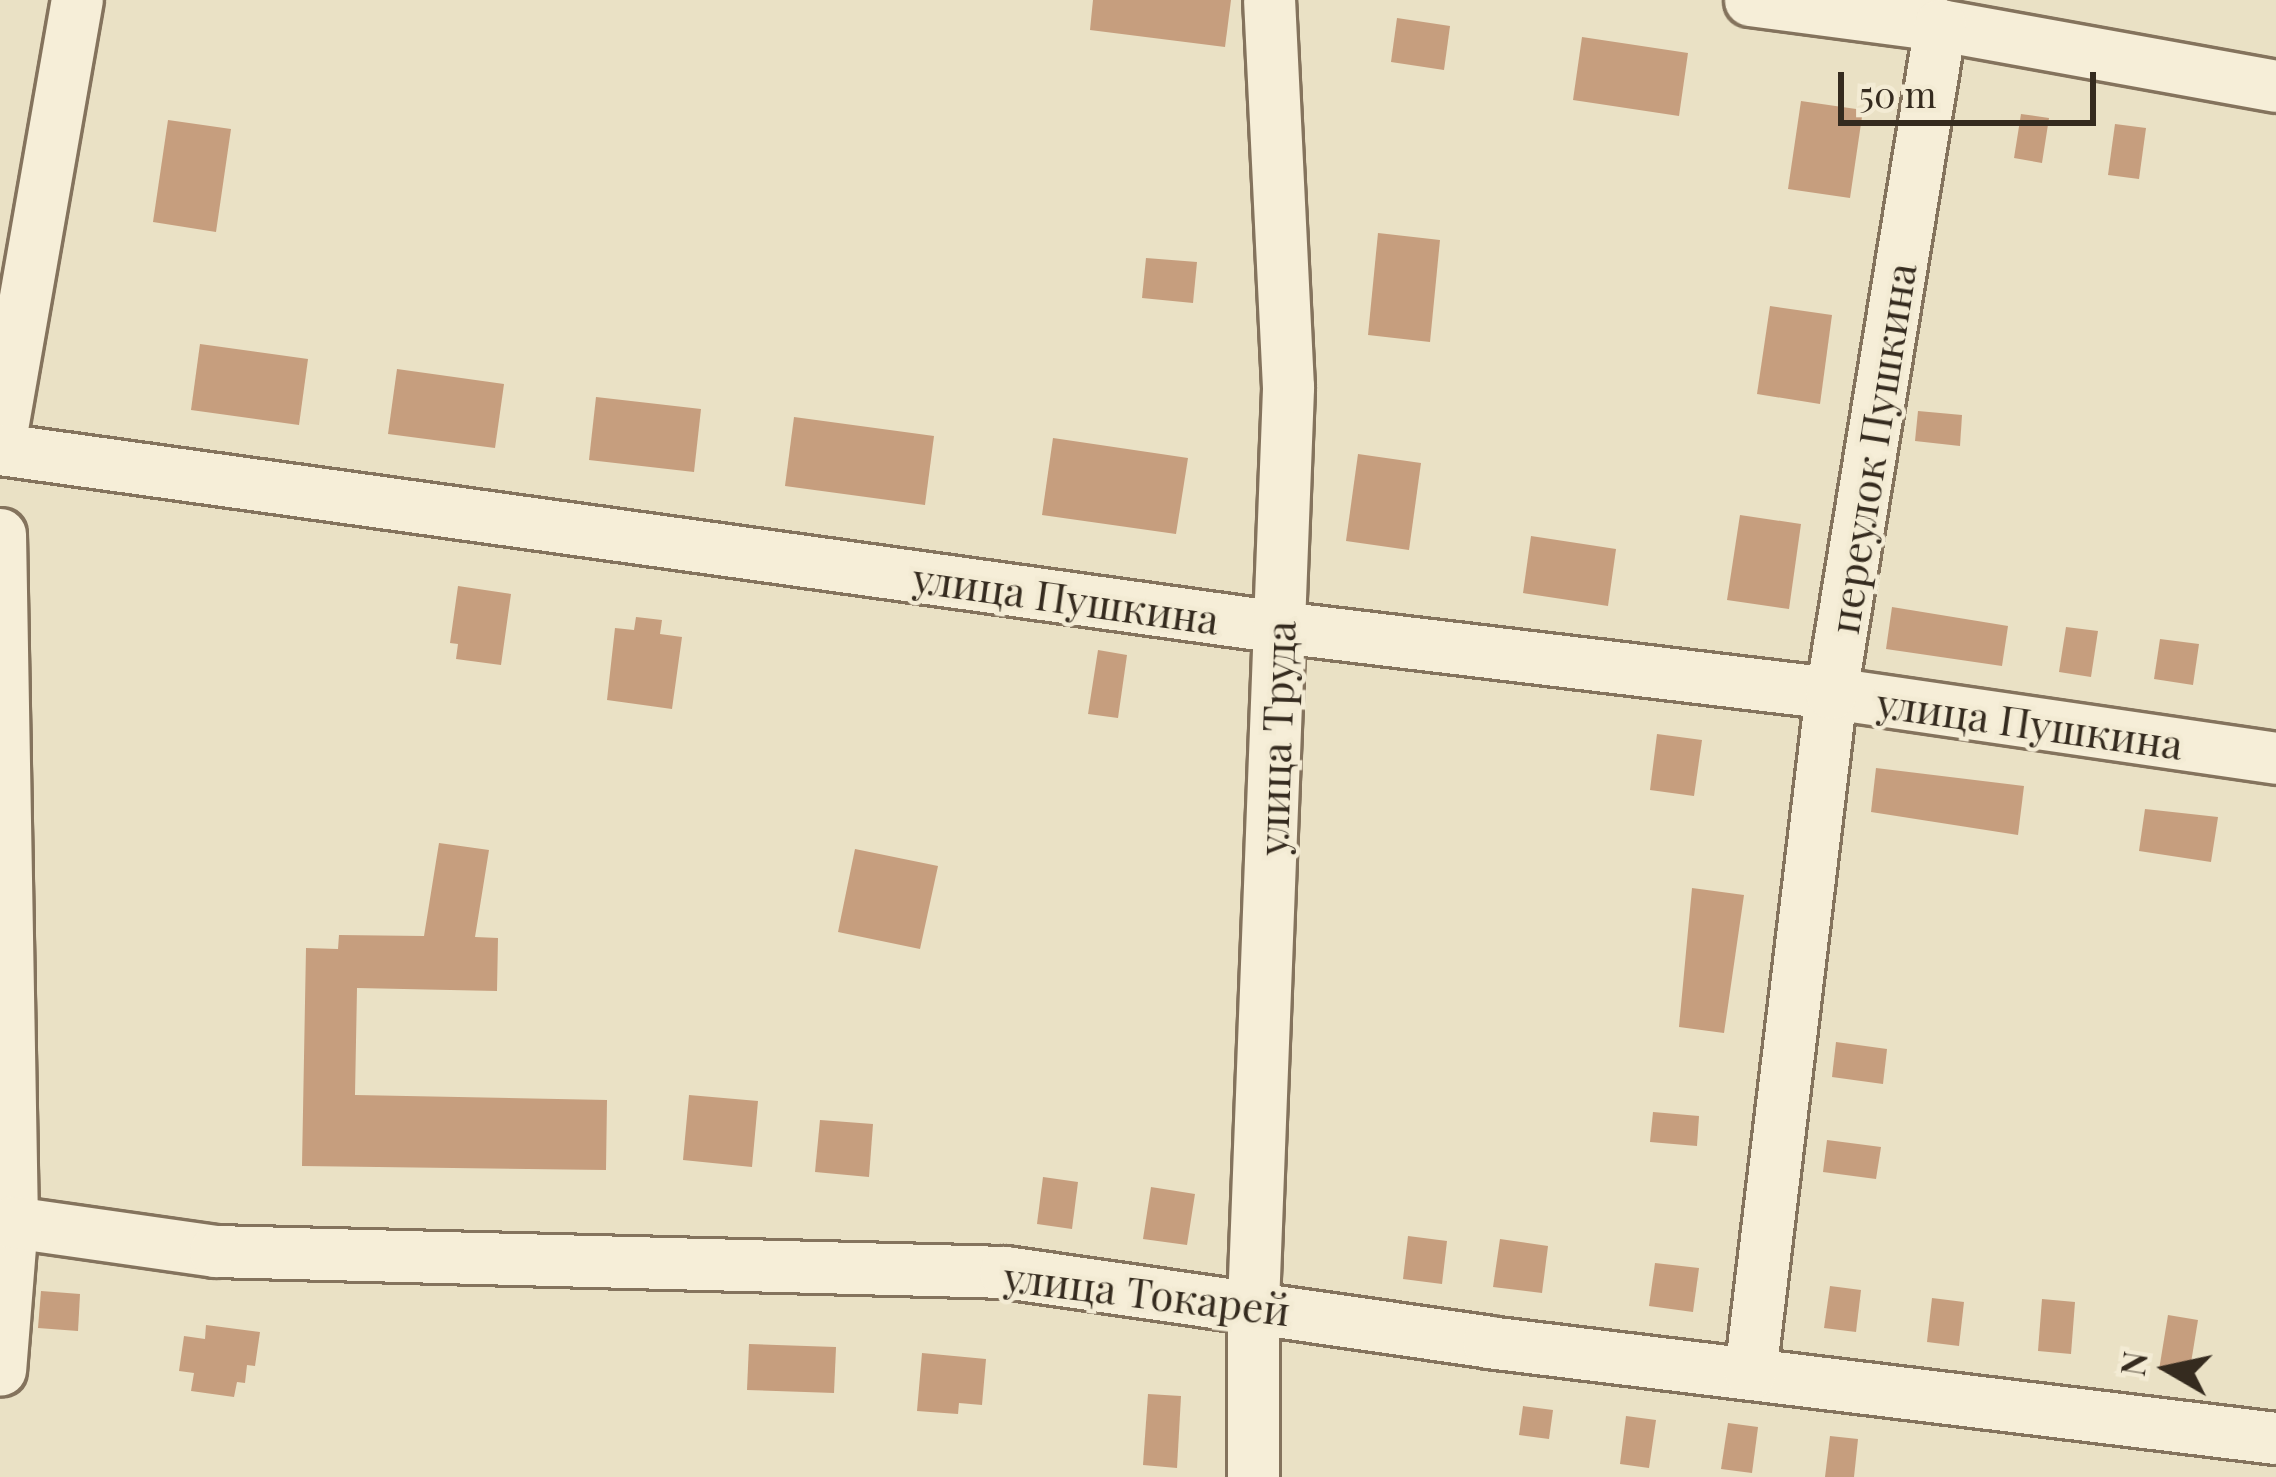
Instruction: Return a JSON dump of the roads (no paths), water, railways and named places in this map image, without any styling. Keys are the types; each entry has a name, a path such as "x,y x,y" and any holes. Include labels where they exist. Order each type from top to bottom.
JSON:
{"street":[{"path":"0,445 77,0"},
{"name":"улица Труда","path":"1253,1477 1253,1304 1288,387 1269,0"},
{"path":"1750,0 1940,25 2276,86"},
{"name":"переулок Пушкина","path":"1750,1373 1831,693 1940,25"},
{"name":"улица Пушкина","path":"0,445 1280,627 1831,693 2276,758"},
{"path":"0,533 12,1222 0,1370"},
{"name":"улица Токарей","path":"12,1222 214,1251 1005,1272 1253,1304 1488,1342 2276,1438"}]}
